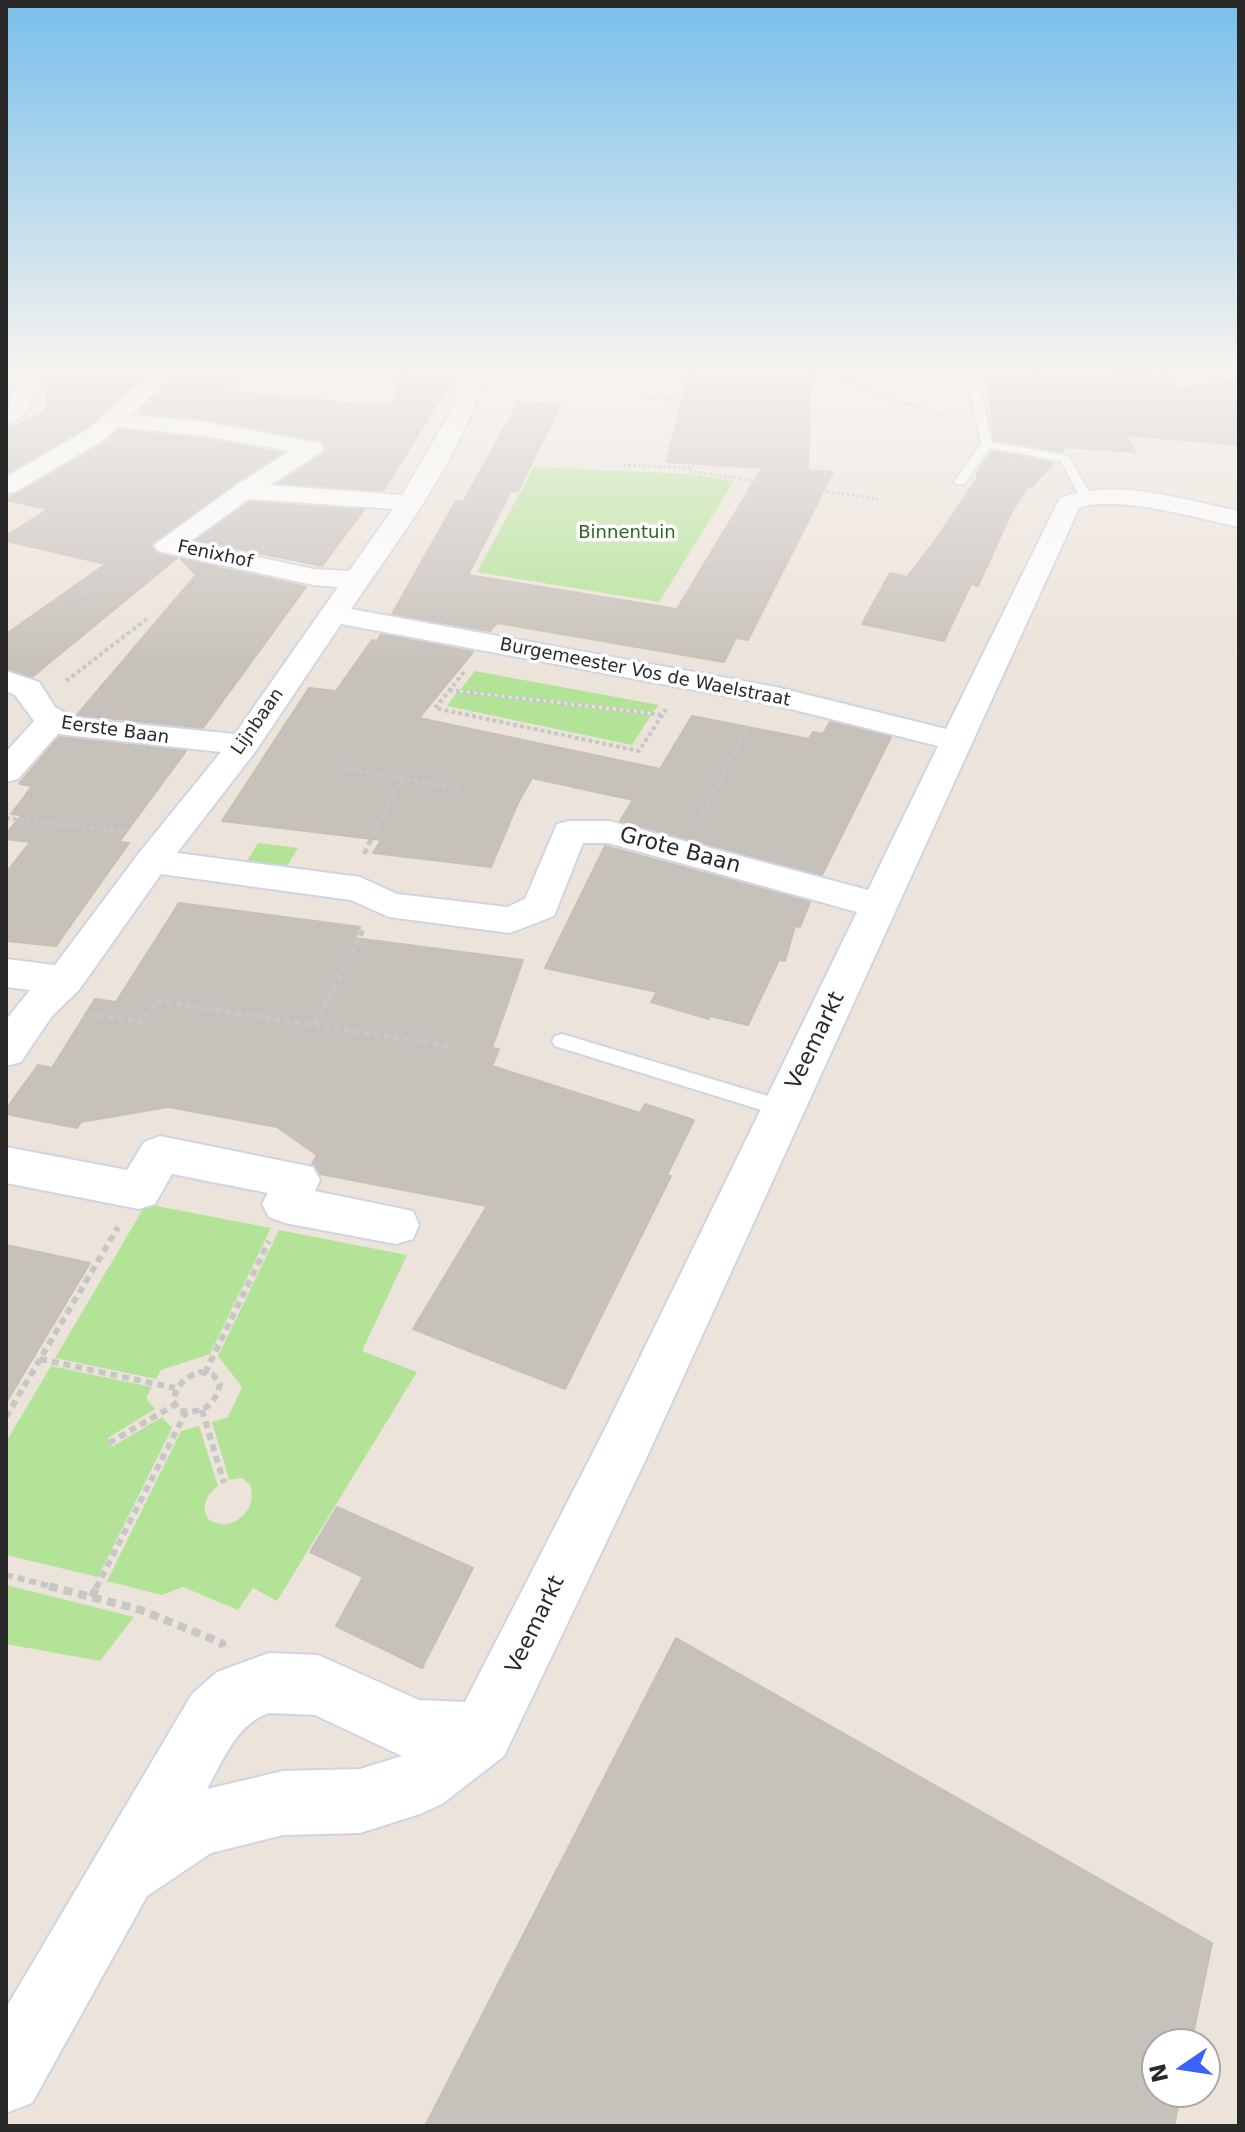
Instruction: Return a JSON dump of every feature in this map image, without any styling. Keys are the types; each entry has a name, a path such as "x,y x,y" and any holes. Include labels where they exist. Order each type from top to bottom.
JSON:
{"street":[{"path":"6,487 36,470"},
{"name":"Fenixhof","path":"167,545 276,470"},
{"name":"Lijnbaan","path":"6,1051 244,745 429,470"},
{"path":"244,491 410,503"},
{"path":"1085,496 1107,495 1239,519"},
{"name":"Veemarkt","path":"125,1872 197,1824 283,1803 360,1801 420,1782 482,1734 626,1443 1069,503 1085,496"},
{"name":"Fenixhof","path":"167,545 313,577 354,580"},
{"name":"Burgemeester Vos de Waelstraat","path":"332,614 764,694 955,741"},
{"name":"Eerste Baan","path":"6,680 28,689 42,710 114,732 244,745"},
{"path":"6,772 42,710"},
{"name":"Grote Baan","path":"162,849 363,893 389,905 510,920 541,907 569,832 609,832 881,906"},
{"path":"6,973 52,993"},
{"path":"6,1165 139,1191 160,1154 297,1180 285,1204 396,1225"},
{"path":"238,1693 269,1683 318,1685 417,1731 482,1734"},
{"name":"Veemarkt","path":"6,2077 214,1716 238,1693"}],"lane":[{"path":"960,482 968,470"},
{"path":"1072,470 1085,496"},
{"path":"562,1041 784,1109"}],"path":[{"path":"695,470 766,482"},
{"path":"797,487 878,499"},
{"path":"70,602 141,550 167,545"},
{"path":"42,710 64,684 148,618"},
{"path":"487,643 435,708 639,751 684,679"},
{"path":"449,690 662,715"},
{"path":"683,852 764,694"},
{"path":"338,767 461,789"},
{"path":"315,1025 402,778"},
{"path":"6,818 162,849"},
{"path":"52,993 142,1022 156,1001 452,1046"},
{"path":"6,1417 139,1191"},
{"path":"205,1373 285,1204"},
{"path":"40,1359 175,1388"},
{"path":"205,1373 213,1375 220,1384 218,1397 193,1414 180,1411 173,1401 175,1388 186,1376 205,1373"},
{"path":"109,1443 176,1404"},
{"path":"202,1410 224,1483"},
{"path":"92,1597 186,1412"},
{"path":"6,1575 141,1610 222,1643 238,1693"}],"green space":[{"name":"Binnentuin","path":"532,470 690,474 734,481 659,602 477,572"},
{"path":"475,671 659,705 653,712 460,690"},
{"path":"457,692 651,715 632,745 447,706"},
{"path":"258,843 298,848 286,868 246,863"},
{"path":"146,1204 271,1228 210,1354 161,1370 156,1379 55,1358"},
{"path":"279,1230 407,1255 362,1351 417,1372 277,1601 253,1588 238,1610 183,1587 162,1595 107,1581 181,1431 199,1426 218,1486 206,1501 208,1519 226,1524 234,1522 247,1511 252,1494 250,1485 242,1478 229,1480 212,1422 228,1417 242,1387 218,1356"},
{"path":"51,1366 152,1387 146,1398 155,1409 108,1438 111,1447 162,1417 172,1428 98,1577 6,1555 6,1442"},
{"path":"6,1585 134,1617 100,1661 6,1644"}],"building":[{"path":"57,470 257,470 152,543 157,554 177,558 32,677 6,668 6,634 106,564 6,541 6,536 48,509 6,500"},
{"path":"298,470 396,470 383,491 279,483"},
{"path":"481,470 528,470 518,491 511,491 468,575 677,609 760,470 833,472 748,640 736,638 724,662 497,623 490,631 392,614 456,501 463,502"},
{"path":"979,470 1046,470 1032,487 1028,486 1011,513 978,586 971,584 944,641 862,624 890,573 907,577 979,476 976,475"},
{"path":"250,502 364,510 322,566 196,540"},
{"path":"181,559 306,587 203,728 77,715 196,575"},
{"path":"381,634 473,652 419,718 660,769 692,716 809,739 813,732 823,734 830,722 891,737 822,875 620,821 633,800 532,778 491,867 373,853 381,840 222,821 309,688 336,691 372,640 377,641"},
{"path":"59,737 186,751 119,842 129,843 56,946 6,941 6,873 30,842 6,839 6,834 22,815 11,814 32,786 19,784"},
{"path":"605,846 810,902 800,927 795,926 785,961 779,960 748,1025 710,1016 709,1019 651,1002 657,992 545,968"},
{"path":"179,903 360,927 355,938 523,960 492,1048 499,1049 492,1066 640,1113 645,1104 694,1120 667,1175 671,1176 565,1389 413,1329 487,1206 320,1174 312,1164 317,1155 277,1127 168,1107 81,1122 77,1128 6,1114 6,1109 38,1065 52,1068 95,999 116,1002"},
{"path":"6,1245 90,1263 6,1403"},
{"path":"337,1507 473,1568 422,1668 336,1626 363,1577 310,1552"},
{"path":"676,1638 1212,1943 1194,2028 1141,2028 1141,2108 1178,2108 1174,2126 425,2126"}]}
